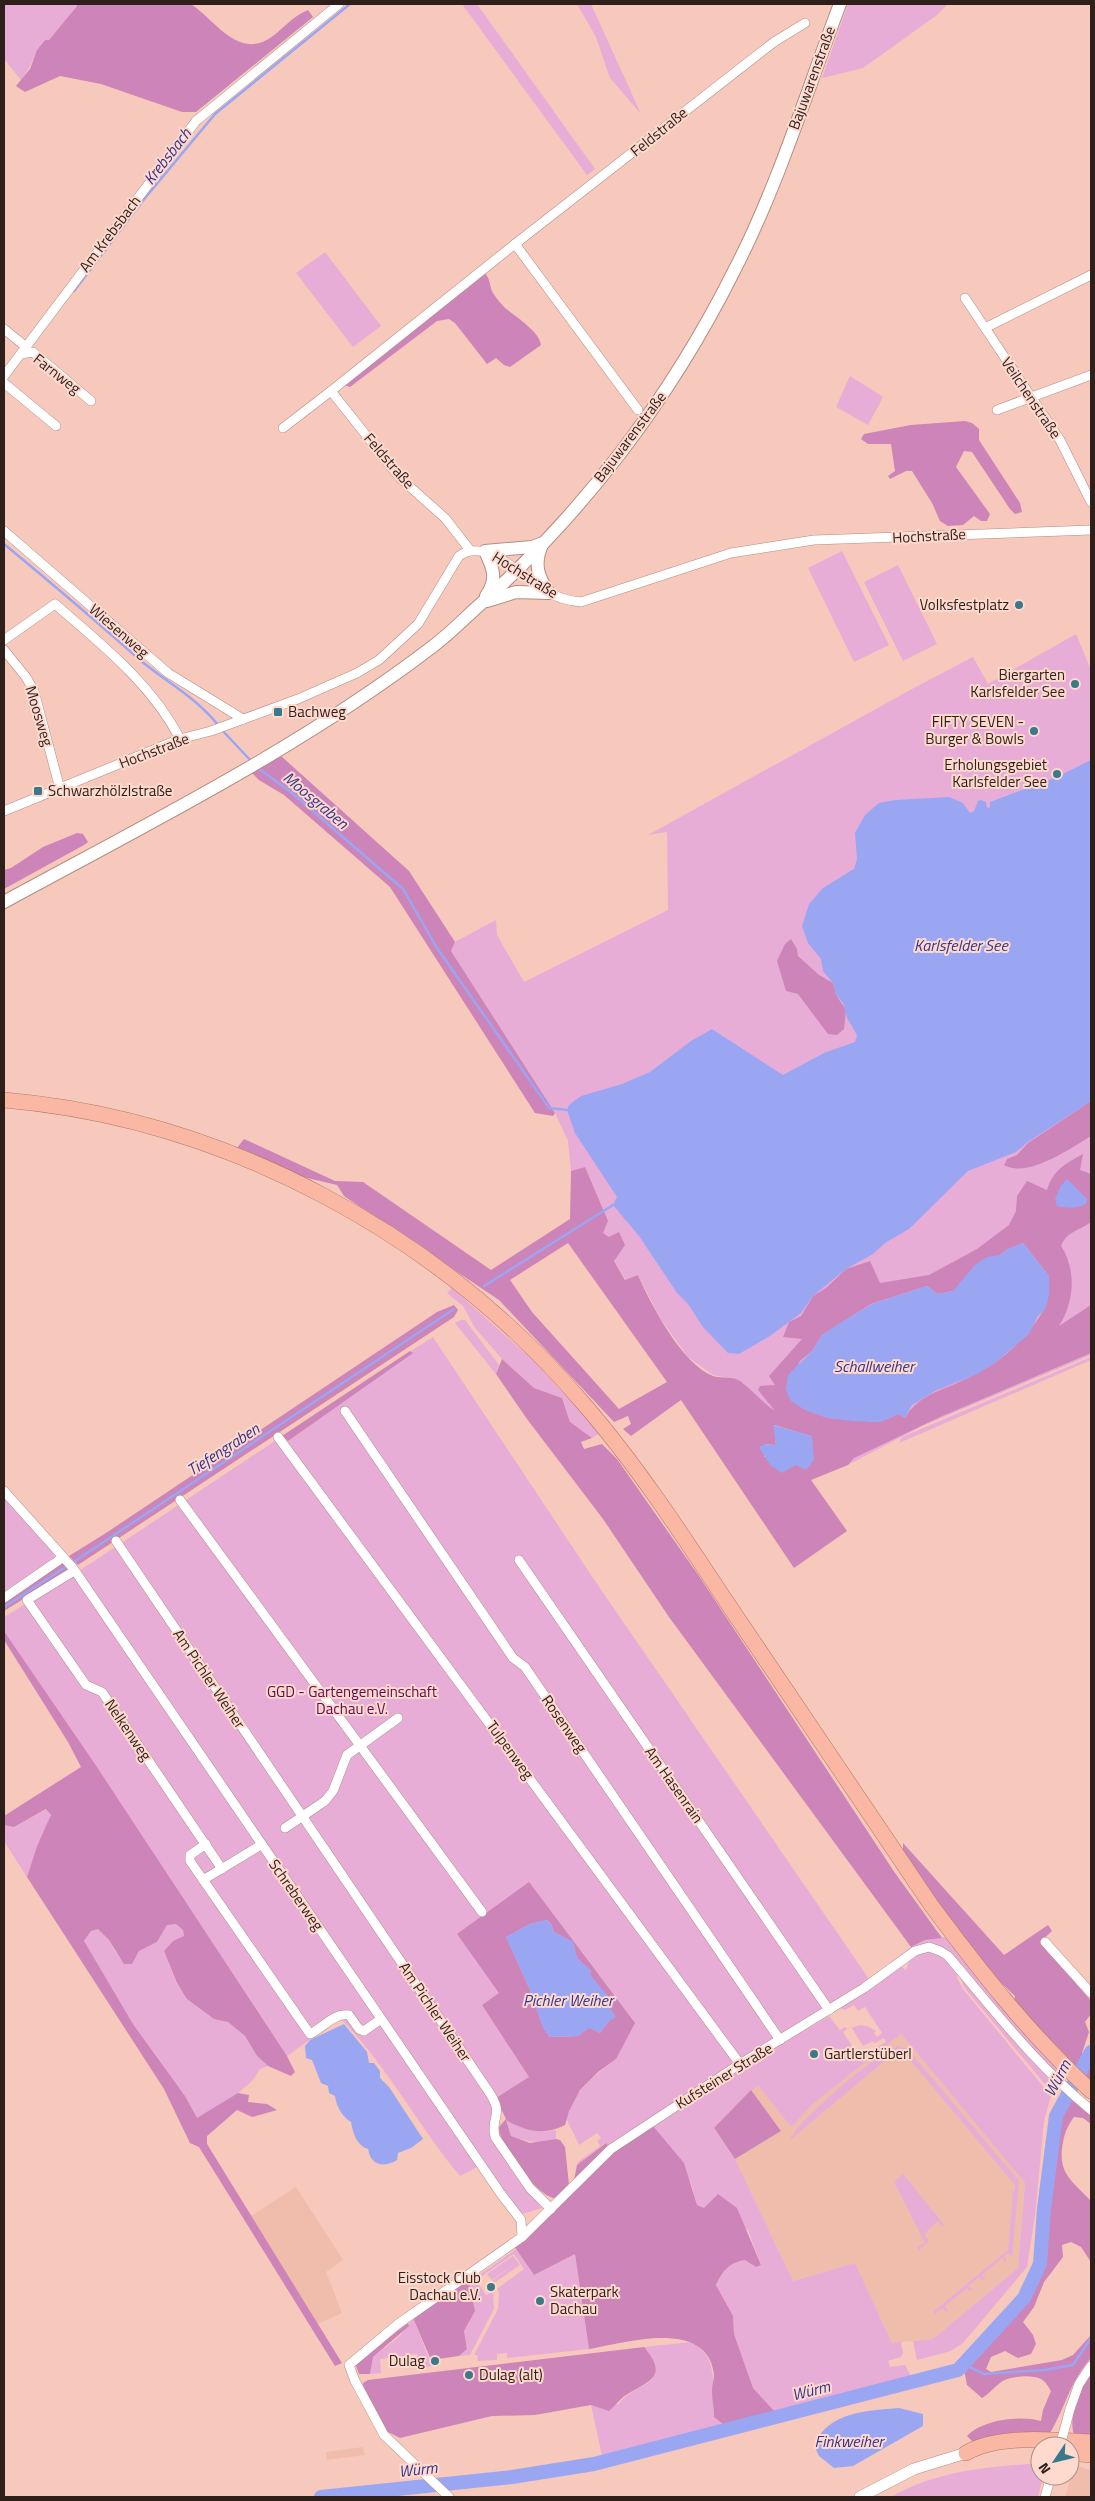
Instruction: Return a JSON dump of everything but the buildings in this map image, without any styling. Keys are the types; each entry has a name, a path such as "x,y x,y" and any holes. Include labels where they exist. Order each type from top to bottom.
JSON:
{"highway":[{"path":"4,1100 50,1105 141,1124 209,1145 278,1173 356,1213 475,1297 520,1338 582,1402 637,1472 675,1524 931,1906 1003,1999 1074,2075 1091,2090"},
{"path":"966,2453 977,2447 1006,2442 1039,2440 1091,2442"},
{"path":"966,2453 977,2455 1030,2451"}],"main road":[{"name":"Bajuwarenstraße","path":"4,902 246,768 355,703 434,645 479,606 518,571 572,513 639,430 693,345 725,288 764,206 840,4"},
{"path":"479,606 495,579 492,564 485,551 532,547 543,543"},
{"path":"543,543 536,560 538,573 549,593"},
{"path":"479,606 489,600 516,592 549,593"}],"street":[{"name":"Am Krebsbach","path":"4,376 196,120 339,4"},
{"name":"Feldstraße","path":"283,428 774,42 805,23"},
{"path":"515,244 638,410"},
{"path":"985,328 1091,275"},
{"name":"Veilchenstraße","path":"965,298 1030,398 1060,440 1091,502"},
{"path":"4,329 23,350"},
{"name":"Farnweg","path":"23,350 33,352 91,401"},
{"path":"997,410 1091,375"},
{"path":"4,383 56,426"},
{"name":"Feldstraße","path":"331,391 400,478 445,518 470,550"},
{"name":"Hochstraße","path":"4,811 180,739 211,731 338,683 379,660 418,624 459,556 470,550 485,551 549,593 568,601 593,599 731,553 814,540 1091,530"},
{"name":"Wiesenweg","path":"4,531 168,673 243,719"},
{"path":"4,640 55,604 139,682 169,719 180,739"},
{"name":"Moosweg","path":"4,650 26,677 34,691 60,789"},
{"name":"Rosenweg","path":"345,1411 501,1642 513,1658 525,1667 780,2040"},
{"name":"Tulpenweg","path":"278,1437 740,2064"},
{"name":"Schreberweg","path":"4,1491 69,1565 521,2220 522,2237"},
{"path":"180,1500 482,1912"},
{"name":"Am Pichler Weiher","path":"116,1541 496,2103 498,2112 494,2129 495,2137 530,2188 552,2209"},
{"name":"Am Hasenrain","path":"519,1560 829,2010"},
{"path":"4,1598 69,1565"},
{"name":"Nelkenweg","path":"69,1565 27,1600 86,1685 102,1692 222,1869"},
{"path":"285,1828 325,1800 334,1791 347,1755 398,1718"},
{"path":"206,1844 190,1855 190,1858 203,1880 310,2034 337,2016 348,2015 359,2029 364,2031 381,2019"},
{"path":"203,1880 261,1844"},
{"path":"1045,1942 1091,1993"},
{"name":"Kufsteiner Straße","path":"448,2497 384,2435 355,2381 349,2365 398,2324 522,2237 611,2149 740,2064 829,2010 915,1951 923,1948 935,1948 948,1956 1011,2033 1063,2086 1091,2110"},
{"path":"1063,2436 1070,2408 1080,2384 1091,2366"},
{"path":"860,2497 914,2469 966,2453"}],"shaded area":[{"path":"76,4 191,4 229,36 239,42 250,44 261,43 273,36 303,12 308,10 313,17 196,112 182,112 101,84 60,76 25,92 16,86 30,69 37,50 45,40 49,40 77,6"},
{"path":"484,272 498,300 507,310 533,331 540,340 541,345 510,367 504,365 496,358 487,364 455,323 449,319 437,321 350,387 344,385"},
{"path":"965,421 972,423 979,429 979,440 1020,503 1022,512 1015,514 1010,509 972,452 964,451 956,467 990,514 987,521 981,521 974,516 963,525 948,526 940,521 932,503 912,471 906,471 890,479 888,476 895,471 891,444 868,444 861,439 864,434 911,425"},
{"path":"281,756 409,871 455,942 451,951 555,1113 553,1116 535,1113 390,887 284,795 259,780 252,773"},
{"path":"77,833 83,834 88,842 4,889 4,870 11,868 43,847"},
{"path":"791,939 797,949 798,956 819,975 833,983 836,995 846,1010 844,1029 837,1035 828,1034 798,994 786,991 777,961 785,944"},
{"path":"1091,1101 1091,1136 1061,1154 1036,1165 1014,1168 1004,1165 1007,1159 1017,1155 1028,1143"},
{"path":"244,1139 335,1181 363,1182 491,1270 570,1219 571,1171 585,1167 608,1221 603,1233 609,1237 619,1232 625,1245 614,1261 625,1280 638,1275 659,1317 679,1347 701,1369 713,1376 740,1381 775,1411 758,1390 760,1386 775,1385 769,1376 802,1339 783,1337 789,1322 801,1316 813,1296 826,1288 846,1269 870,1261 880,1283 929,1275 977,1249 1009,1225 1016,1211 1017,1196 1027,1181 1047,1190 1056,1172 1083,1154 1080,1170 1091,1174 1091,1222 1070,1234 1061,1246 1070,1265 1072,1286 1068,1307 1059,1326 1091,1305 1091,1353 940,1417 854,1458 848,1465 811,1480 847,1531 794,1568 681,1400 631,1436 623,1429 631,1424 628,1416 614,1422 499,1300 344,1196 337,1185 299,1176 237,1148","holes":["568,1243 667,1382 619,1409 532,1312 510,1280","1023,1243 1049,1276 1048,1299 1046,1307 1026,1334 1007,1354 996,1362 971,1376 934,1392 915,1405 905,1418 899,1414 879,1422 828,1418 806,1410 791,1400 786,1389 800,1361 812,1351 822,1335 871,1304 927,1286 938,1294 953,1291 1008,1249","774,1425 811,1436 764,1457 765,1444 776,1445"]},
{"path":"454,1305 458,1310 454,1317 78,1565 69,1556 437,1312"},
{"path":"410,1351 413,1353 288,1441 282,1436"},
{"path":"502,1359 534,1388 562,1398 570,1422 592,1438 581,1442 584,1449 602,1444 617,1459 699,1576 895,1873 942,1938 925,1940 911,1947 669,1617 603,1519 527,1419 496,1374"},
{"path":"63,1561 70,1570 4,1611 4,1600"},
{"path":"4,1631 95,1764 287,2056 295,2072 291,2076 268,2066 257,2056 245,2036 228,2022 214,2019 187,1999 177,1983 164,1951 173,1941 184,1936 183,1930 176,1924 167,1925 157,1942 139,1951 132,1964 124,1964 109,1940 98,1929 91,1931 84,1941 133,2024 185,2096 197,2118 238,2093 249,2095 248,2102 267,2104 277,2110 252,2117 237,2110 207,2136 207,2144 342,2363 335,2366 199,2147 190,2143 164,2089 27,1877 37,1846 51,1815 46,1809 14,1827 4,1825 4,1816 81,1767 68,1742 4,1640"},
{"path":"903,1843 1004,1955 1048,1925 1052,1931 1040,1942 1091,2001 1091,2014 1085,2022 1089,2032 1082,2053 1091,2062 1091,2081 1014,2003 1015,1996 997,1979 950,1922 903,1850"},
{"path":"529,1882 635,2023 616,2059 598,2072 580,2090 569,2111 565,2125 550,2130 535,2131 520,2127 506,2120 511,2136 530,2143 556,2139 560,2140 565,2147 569,2185 555,2198 548,2196 539,2189 520,2169 500,2135 499,2127 506,2119 496,2098 529,2077 482,2005 499,1993 457,1934","holes":["547,1920 554,1932 573,1942 577,1958 591,1971 590,1975 611,2001 607,2005 612,2013 609,2021 600,2033 589,2027 578,2036 550,2037 543,2027 531,1992 506,1937 530,1924"]},
{"path":"901,2034 1025,2183 1018,2268 933,2339 892,2343 855,2263 793,2281 735,2159 781,2131 751,2090 758,2084 791,2127 814,2103"},
{"path":"751,2090 781,2131 735,2159 714,2128"},
{"path":"1078,2099 1091,2110 1091,2124 1083,2118 1074,2117 1068,2126 1064,2138 1062,2161 1067,2175 1091,2201 1091,2262 1081,2247 1071,2242 1062,2245 1063,2257 1044,2282 1034,2307 1023,2322 1033,2335 1036,2344 1031,2354 1018,2358 1005,2351 991,2357 986,2369 991,2372 1062,2360 1073,2355 1091,2335 1091,2358 1073,2385 1050,2433 974,2443 967,2436 982,2426 991,2423 1012,2419 1041,2421 1043,2410 1051,2391 1046,2383 1037,2377 1020,2376 1004,2381 982,2398 967,2385 963,2364 1024,2298 1040,2264 1056,2116 1064,2102"},
{"path":"653,2126 684,2163 697,2205 704,2208 718,2194 737,2208 761,2265 756,2267 745,2260 735,2263 724,2271 716,2285 733,2316 734,2334 753,2388 776,2413 724,2425 714,2417 712,2390 714,2375 708,2357 697,2346 681,2340 663,2338 643,2339 589,2349 575,2254 534,2275 514,2246 613,2151"},
{"path":"606,2143 608,2146 574,2180 577,2165"},
{"path":"296,2187 343,2260 326,2272 342,2313 318,2324 251,2216"},
{"path":"468,2279 475,2311 464,2331 467,2349 459,2356 431,2360 413,2318"},
{"path":"408,2323 409,2326 373,2357 370,2374 359,2374 355,2363"},
{"path":"644,2347 655,2365 656,2371 653,2377 624,2396 609,2411 591,2405 535,2415 492,2416 400,2438 386,2431 363,2387 363,2383 368,2380"},
{"path":"1091,2374 1091,2437 1074,2435 1072,2420 1076,2403 1082,2387"},
{"path":"363,2447 365,2455 327,2460 326,2452"},
{"path":"1080,2467 1091,2470 1091,2497 1065,2497 1068,2486 1080,2486"}],"green space":[{"path":"4,4 76,4 77,6 49,40 45,40 41,45 21,80 4,59"},
{"path":"462,4 477,4 595,169 587,175"},
{"path":"577,4 591,4 641,114 610,78 596,37"},
{"path":"848,4 948,4 937,15 863,68 822,78"},
{"path":"325,252 381,326 353,347 296,273"},
{"path":"850,376 883,397 868,425 836,407"},
{"path":"842,551 889,645 854,662 808,568"},
{"path":"898,565 937,644 903,661 864,582"},
{"path":"1076,634 1091,670 1091,1355 922,1426 848,1465 854,1458 796,1425 761,1401 738,1380 713,1375 688,1357 660,1318 638,1275 626,1280 614,1261 618,1253 609,1237 603,1233 585,1167 571,1171 568,1141 555,1113 451,951 455,942 496,920 497,935 524,982 668,910 667,832 648,835 973,657 988,684"},
{"path":"452,1288 534,1361 600,1433 592,1438 570,1422 562,1398 534,1388 502,1359 475,1328 463,1306 447,1293"},
{"path":"465,1320 499,1365 496,1374 455,1323"},
{"name":"GGD - Gartengemeinschaft Dachau e.V.","path":"433,1337 593,1578 869,1979 911,1947 925,1940 946,1937 989,1992 1066,2076 1063,2082 1023,2040 951,1955 934,1944 924,1944 911,1949 870,1981 608,2146 605,2143 577,2165 578,2162 600,2146 597,2141 601,2138 597,2133 579,2145 567,2120 567,2112 585,2086 616,2059 499,1993 482,2005 529,2077 496,2098 489,2134 542,2208 519,2215 481,2165 460,2176 372,2055 340,2018 287,2056 95,1764 4,1631 4,1617 76,1573 275,1441 288,1441"},
{"path":"1091,1357 1091,1360 899,1443 902,1437"},
{"path":"4,1496 51,1550 57,1561 4,1596"},
{"path":"47,1809 51,1816 37,1846 27,1877 4,1841 4,1825 14,1827"},
{"path":"176,1924 183,1930 184,1937 173,1941 164,1951 177,1984 188,1999 214,2019 228,2022 245,2036 257,2056 268,2066 260,2069 252,2081 238,2093 197,2119 185,2096 133,2024 84,1942 91,1930 98,1929 109,1940 116,1953 136,1957 139,1951 157,1942 167,1925"},
{"path":"925,1950 940,1954 958,1973 957,1978 963,1989 1051,2096 1044,2121 1035,2216 1027,2267 963,2343 951,2351 917,2360 913,2341 933,2339 1018,2268 1025,2183 901,2034 814,2103 791,2127 758,2085 714,2129 735,2159 793,2281 855,2263 892,2343 901,2342 903,2353 901,2357 888,2361 890,2367 905,2365 912,2378 776,2413 753,2388 734,2334 733,2316 716,2285 724,2271 735,2263 745,2260 756,2267 761,2265 748,2230 697,2205 691,2183 653,2126 745,2066 829,2016 840,2030 845,2027 847,2029 843,2032 859,2057 886,2042 884,2038 863,2046 852,2028 861,2025 867,2026 876,2031 874,2033 877,2037 882,2033 865,2007 858,2011 854,2005 845,2010 839,2008 901,1966 906,1970 910,1958"},
{"path":"959,1974 1058,2089 1053,2094 964,1987"},
{"path":"898,2046 907,2049 912,2054 1019,2181 1012,2257 1008,2253 1004,2256 1007,2261 1005,2262 1002,2258 982,2275 985,2279 983,2281 979,2277 969,2286 972,2290 970,2291 967,2288 945,2306 948,2311 946,2312 942,2308 934,2315 934,2311 1008,2250 1013,2195 1010,2190 1013,2192 1015,2190 1015,2185 900,2048 790,2140 807,2118 839,2088 857,2073"},
{"path":"506,2119 517,2126 530,2130 556,2130 556,2139 533,2142 511,2136"},
{"path":"903,2174 944,2225 942,2226 938,2221 924,2234 929,2241 919,2250 917,2247 925,2243 894,2182"},
{"name":"Skaterpark Dachau","path":"516,2249 534,2275 575,2254 589,2349 507,2358 507,2353 497,2354 497,2360 478,2361 477,2355 474,2355 498,2309 499,2292 497,2289 524,2269 514,2254 476,2280 486,2295 493,2293 494,2309 470,2355 459,2356 467,2349 464,2331 475,2311 468,2279 473,2276 475,2278"},
{"path":"513,2256 520,2265 494,2283 492,2281 517,2262 492,2280 487,2274"},
{"path":"413,2318 432,2366 419,2368 417,2354 380,2359 381,2373 370,2374 373,2357 400,2336"},
{"path":"691,2342 707,2355 713,2374 714,2417 724,2425 602,2456 591,2405 600,2407 619,2404 626,2397 650,2382 656,2369 653,2360 644,2347"},
{"path":"1030,2464 1030,2486 1041,2486 1038,2497 891,2497 923,2482 940,2477 993,2467"}],"water":[{"name":"Karlsfelder See","path":"1091,760 1091,1101 1028,1142 1016,1152 968,1171 909,1229 885,1243 873,1254 846,1269 813,1296 801,1313 770,1336 739,1354 728,1353 703,1327 688,1304 677,1293 639,1236 613,1205 617,1197 575,1133 567,1110 569,1105 581,1096 622,1084 650,1072 691,1041 712,1029 783,1075 824,1053 855,1042 857,1035 847,1018 843,1003 836,995 833,983 823,971 821,959 808,943 802,926 809,904 823,888 854,869 857,859 855,833 865,815 879,803 895,800 949,797 963,803 970,813 974,811 978,801 986,802 987,808 990,807 990,802 1057,777"},
{"path":"1067,1179 1087,1199 1086,1204 1072,1208 1057,1206 1055,1199 1061,1186"},
{"name":"Schallweiher","path":"1023,1243 1049,1276 1049,1295 1045,1310 1038,1316 1029,1334 995,1363 975,1375 937,1390 912,1405 905,1418 899,1414 880,1422 828,1418 805,1410 790,1400 786,1389 788,1375 812,1351 822,1335 872,1304 927,1286 938,1294 953,1291 975,1265 987,1257 1000,1255 1008,1249"},
{"path":"773,1425 812,1436 814,1460 806,1470 796,1465 782,1473 770,1465 759,1447 765,1444 776,1445"},
{"name":"Pichler Weiher","path":"547,1920 554,1932 573,1942 577,1958 591,1971 590,1975 612,2001 608,2005 616,2017 609,2021 600,2033 589,2028 578,2036 550,2037 543,2028 531,1992 506,1937 530,1924"},
{"path":"344,2024 367,2052 369,2063 374,2063 380,2071 380,2078 389,2087 423,2139 411,2148 398,2153 397,2160 392,2163 383,2165 372,2159 368,2149 361,2145 356,2138 351,2122 340,2110 335,2096 329,2093 328,2086 321,2083 312,2060 306,2058 305,2046 310,2040"},
{"name":"Finkweiher","path":"899,2408 923,2414 923,2426 853,2466 834,2468 819,2456 814,2445 829,2425 839,2419 862,2412"}],"waterway":[{"name":"Krebsbach","path":"74,291 145,198 215,114 350,4"},
{"name":"Moosgraben","path":"4,544 140,660 191,698 218,725"},
{"name":"Moosgraben","path":"222,730 252,762"},
{"name":"Moosgraben","path":"258,768 292,793 403,889 437,948 549,1108 567,1110"},
{"name":"Tiefengraben","path":"484,1286 613,1205"},
{"name":"Tiefengraben","path":"72,1563 454,1309"},
{"name":"Tiefengraben","path":"4,1607 67,1566"},
{"name":"Würm","path":"321,2497 512,2477 594,2464 958,2370 1024,2298 1040,2264 1044,2209 1056,2116 1091,2052"},
{"path":"963,2364 984,2374 1044,2370 1073,2365 1091,2338"}],"place":[{"name":"Volksfestplatz","path":"1019,605"},
{"name":"Biergarten Karlsfelder See","path":"1075,684"},
{"name":"Bachweg","path":"278,712"},
{"name":"FIFTY SEVEN - Burger & Bowls","path":"1034,731"},
{"name":"Erholungsgebiet Karlsfelder See","path":"1057,774"},
{"name":"Schwarzhölzlstraße","path":"38,791"},
{"name":"Gartlerstüberl","path":"814,2054"},
{"name":"Eisstock Club Dachau e.V.","path":"491,2287"},
{"name":"Skaterpark Dachau","path":"540,2301"},
{"name":"Dulag","path":"435,2361"},
{"name":"Dulag (alt)","path":"469,2375"}]}
